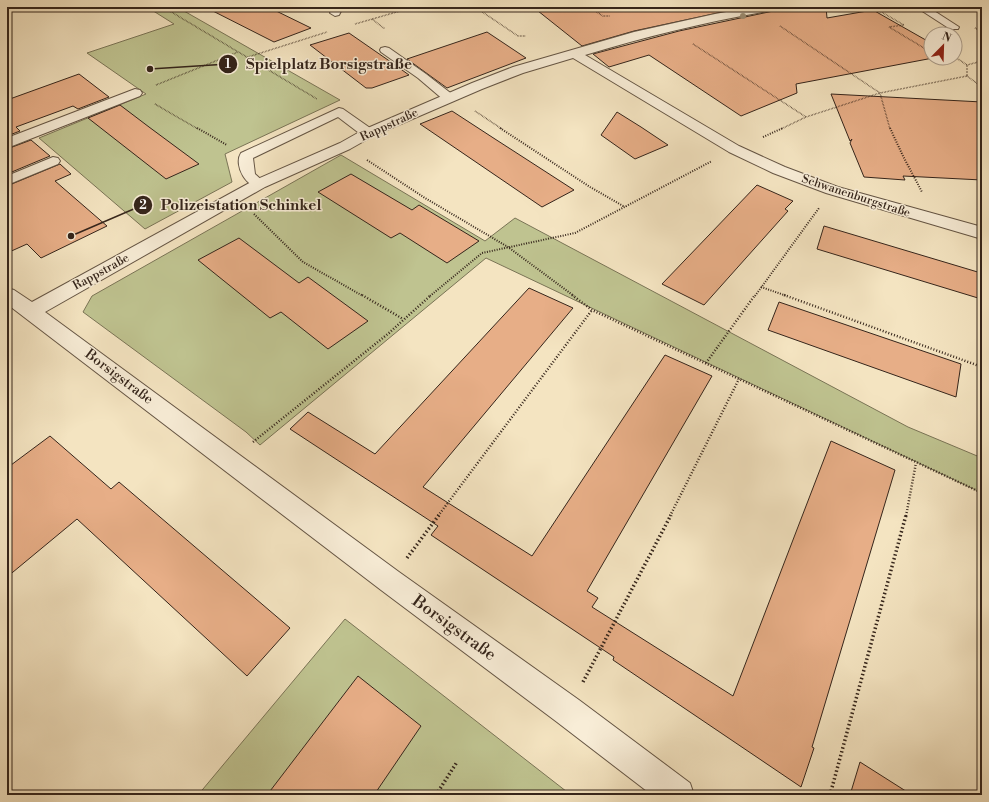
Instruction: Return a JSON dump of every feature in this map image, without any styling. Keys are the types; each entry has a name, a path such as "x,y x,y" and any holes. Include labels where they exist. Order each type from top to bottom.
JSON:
{"street":[{"name":"Rappstraße","path":"32,311 259,184 345,146 368,133 451,97 518,70 573,53 668,28 774,7"},
{"name":"Schwanenburgstraße","path":"573,53 734,149 779,170 832,190 939,222 982,233"},
{"path":"7,143 135,93"},
{"name":"Borsigstraße","path":"7,295 32,311 229,461 568,711 678,795"}],"lane":[{"path":"921,7 952,26"},
{"path":"385,50 451,97"},
{"path":"259,184 248,175 246,156 340,112 368,133"},
{"path":"7,181 53,161"}],"path":[{"path":"163,7 340,112"},
{"path":"350,25 414,7"},
{"path":"475,7 518,36 526,36"},
{"path":"590,7 603,16 610,16"},
{"path":"873,7 904,25 889,27 923,47"},
{"path":"755,10 880,93 883,111 907,164 939,222"},
{"path":"668,28 806,117"},
{"path":"247,57 328,32"},
{"path":"135,93 238,52"},
{"path":"963,62 968,65 982,61"},
{"path":"967,76 968,65"},
{"path":"229,461 389,333 403,319 482,253 575,233 734,149 806,117 880,93 967,76 982,86"},
{"path":"135,93 246,156"},
{"path":"451,97 590,187 625,207"},
{"path":"345,146 425,198 508,247 592,310 982,493"},
{"path":"706,363 832,190"},
{"path":"236,197 303,262 403,319"},
{"path":"761,287 982,368"},
{"path":"390,581 492,441 592,310"},
{"path":"568,711 670,516 739,379"},
{"path":"830,795 906,515 916,463"},
{"path":"436,795 458,762"}],"green space":[{"path":"147,7 177,7 340,100 225,154 232,182 145,229 39,138 146,94 87,53 174,24"},
{"path":"341,155 485,241 515,218 908,427 982,458 982,493 486,258 260,445 246,432 83,312 92,296"},
{"path":"345,619 571,795 198,795"}],"building":[{"path":"205,7 268,7 311,28 274,42"},
{"path":"533,7 746,7 634,31 582,46"},
{"path":"782,7 826,7 827,18 873,10 923,38 923,60 796,84 797,93 741,116 649,55 609,67 593,54 679,31 778,10"},
{"path":"487,32 526,58 447,88 407,59"},
{"path":"349,33 409,75 372,88 366,88 310,45"},
{"path":"79,74 109,97 78,109 73,106 16,127 20,131 7,136 7,100"},
{"path":"831,94 982,102 982,180 903,176 905,180 864,177 850,143 852,139 850,141"},
{"path":"120,105 199,164 166,179 88,118"},
{"path":"452,111 574,190 542,207 420,124"},
{"path":"617,112 668,145 635,159 601,135"},
{"path":"31,140 50,156 7,174 7,149"},
{"path":"60,164 71,174 55,181 107,226 41,258 27,244 7,253 7,186"},
{"path":"351,174 412,210 419,205 479,241 447,263 400,233 391,238 318,192"},
{"path":"757,185 793,201 785,209 788,211 704,305 662,284"},
{"path":"824,226 981,273 978,298 817,249"},
{"path":"239,238 299,283 308,277 368,321 328,349 281,312 270,318 198,260"},
{"path":"529,288 573,308 423,487 532,556 665,355 712,376 587,591 598,598 592,607 733,696 831,441 895,470 812,747 814,748 801,787 613,660 614,657 431,535 438,526 290,429 308,412 375,454"},
{"path":"779,302 961,364 956,397 768,330"},
{"path":"50,436 111,489 119,482 290,628 247,676 77,519 7,577 7,468"},
{"path":"358,676 421,726 374,795 267,795"},
{"path":"860,762 912,795 850,795"}],"place":[{"name":"Spielplatz Borsigstraße","path":"150,69"},
{"name":"Polizeistation Schinkel","path":"71,236"}]}
